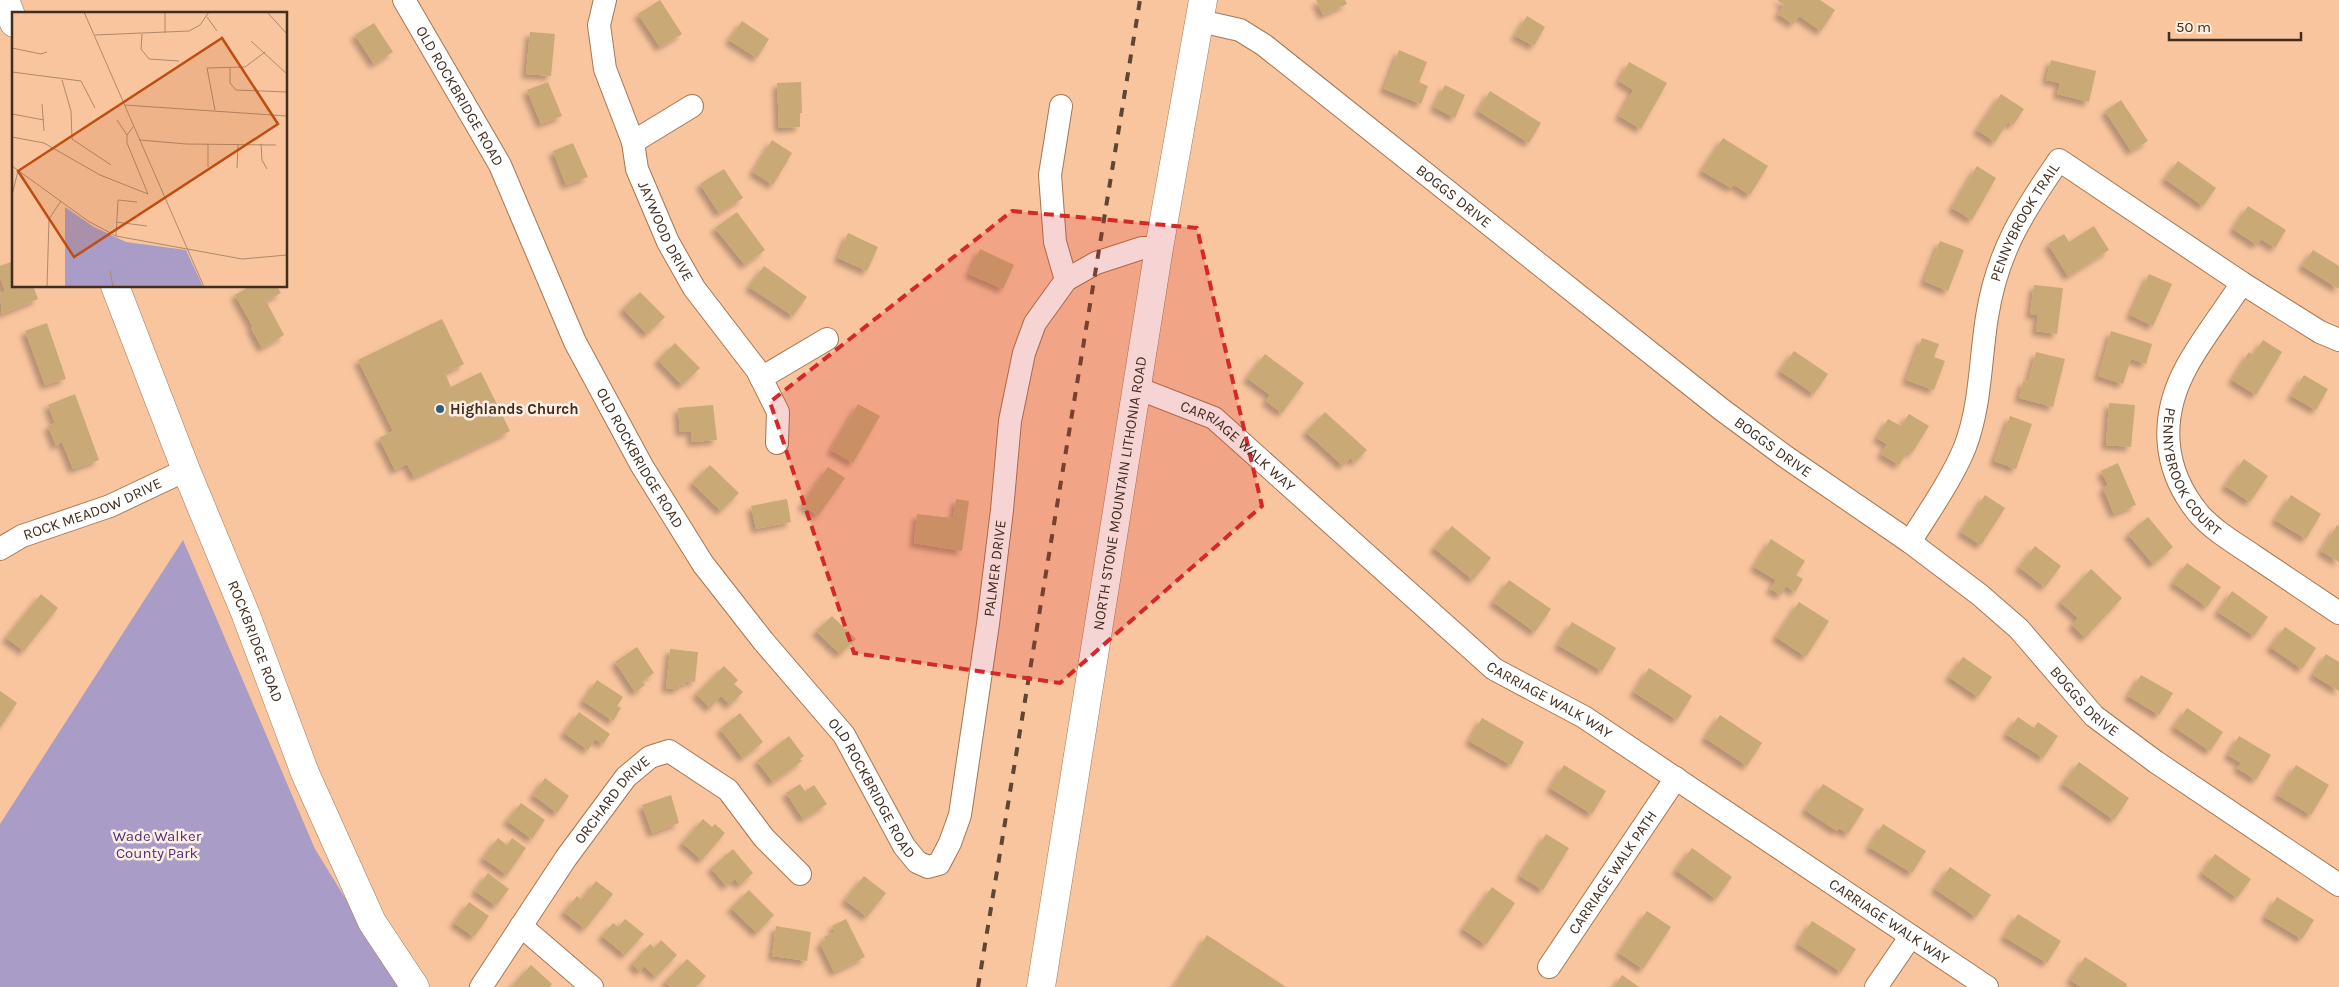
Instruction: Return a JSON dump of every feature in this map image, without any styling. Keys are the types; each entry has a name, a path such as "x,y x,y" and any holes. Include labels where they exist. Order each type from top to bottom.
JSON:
{"main road":[{"path":"5,0 12,18"},
{"name":"NORTH STONE MOUNTAIN LITHONIA ROAD","path":"1041,987 1159,248 1202,10"},
{"name":"ROCKBRIDGE ROAD","path":"116,288 186,470 246,615 309,782 372,922 415,987"}],"street":[{"name":"OLD ROCKBRIDGE ROAD","path":"404,0 500,165 575,342 642,466 703,564 764,642 844,735 904,846 917,862 922,865 928,867 939,864"},
{"name":"JAYWOOD DRIVE","path":"605,0 599,25 605,69 633,142 637,169 668,242 694,288 757,370 778,412 777,442"},
{"name":"BOGGS DRIVE","path":"1202,10 1264,45 1728,414 1786,457 1910,542 1980,595 2019,629 2094,716 2156,762 2339,884"},
{"path":"633,142 692,106"},
{"path":"1061,106 1050,175 1055,242 1066,280"},
{"name":"PENNYBROOK TRAIL","path":"1910,542 1965,448 1976,410 1987,316 1996,276 2010,236 2059,160 2242,283 2320,332 2339,340"},
{"name":"PALMER DRIVE","path":"939,864 950,843 960,815 990,615 1010,420 1022,362 1035,323 1066,280 1096,262 1142,248 1159,248"},
{"name":"PENNYBROOK COURT","path":"2242,283 2187,366 2172,403 2166,437 2171,466 2184,491 2200,515 2223,536 2339,613"},
{"path":"761,378 827,339"},
{"name":"CARRIAGE WALK WAY","path":"1136,388 1214,418 1494,669 1584,717 1987,987"},
{"name":"ROCK MEADOW DRIVE","path":"0,549 22,536 110,506 186,470"},
{"name":"ORCHARD DRIVE","path":"481,987 566,858 626,777 650,757 669,751 728,790 764,838 800,874"},
{"name":"CARRIAGE WALK PATH","path":"1549,967 1676,778"},
{"path":"521,926 592,987"},
{"path":"1876,987 1911,936"}],"highlighted area":[{"path":"1012,211 1197,228 1262,506 1060,683 854,653 770,402"}],"green space":[{"name":"Wade Walker County Park","path":"183,540 315,849 400,987 0,987 0,824"}],"building":[{"path":"660,0 682,34 660,47 638,14"},
{"path":"1316,0 1345,0 1347,4 1323,15"},
{"path":"1777,0 1820,0 1835,10 1821,31 1799,16 1793,24 1778,14 1784,5"},
{"path":"1527,16 1545,27 1534,46 1515,36"},
{"path":"742,21 769,39 757,58 729,40"},
{"path":"374,23 393,52 374,64 355,35"},
{"path":"530,32 555,34 551,76 526,74"},
{"path":"1399,50 1427,62 1419,82 1428,86 1421,104 1384,89"},
{"path":"2051,60 2096,71 2089,102 2057,94 2060,83 2046,80"},
{"path":"1629,62 1667,83 1641,129 1619,116 1633,90 1619,81"},
{"path":"548,82 562,116 541,124 527,90"},
{"path":"801,82 802,113 800,113 800,127 779,128 777,83"},
{"path":"1445,85 1465,95 1455,118 1434,107"},
{"path":"1490,91 1541,123 1529,143 1478,111"},
{"path":"2001,94 2024,109 2013,125 2008,122 1995,142 1977,130"},
{"path":"2121,100 2148,141 2131,151 2105,111"},
{"path":"1723,138 1768,166 1750,195 1734,185 1731,188 1702,171"},
{"path":"772,140 792,153 773,185 753,172"},
{"path":"573,143 588,177 566,185 553,151"},
{"path":"2178,161 2216,188 2203,206 2165,179"},
{"path":"1977,166 1996,178 1972,220 1952,208"},
{"path":"724,169 743,198 719,213 700,184"},
{"path":"2248,206 2286,230 2275,248 2261,239 2257,245 2233,229"},
{"path":"737,212 765,250 745,265 715,228"},
{"path":"2094,226 2109,250 2068,276 2048,244 2064,234 2069,242"},
{"path":"848,233 878,247 867,271 838,258"},
{"path":"1940,241 1964,250 1948,291 1924,281"},
{"path":"980,249 1014,265 1003,289 969,274"},
{"path":"2313,250 2339,266 2339,289 2302,266"},
{"path":"12,262 12,288 34,288 38,299 2,314 0,294 5,291 0,278 0,266"},
{"path":"764,266 807,297 793,316 749,287"},
{"path":"2149,274 2172,284 2153,326 2130,315"},
{"path":"2034,285 2063,288 2057,334 2036,331 2038,315 2030,314"},
{"path":"247,288 278,288 281,293 266,301 284,335 262,348 251,328 253,327 235,295"},
{"path":"640,292 665,317 647,334 623,309"},
{"name":"Highlands Church","path":"442,319 464,364 445,373 451,387 481,372 510,431 414,477 407,464 395,470 379,438 393,431 358,360"},
{"path":"47,323 66,379 45,385 25,331"},
{"path":"2111,331 2152,344 2146,364 2131,359 2123,384 2098,376"},
{"path":"1922,338 1939,344 1934,357 1945,361 1934,390 1906,380"},
{"path":"2263,340 2282,352 2256,395 2232,380 2249,352 2253,355"},
{"path":"675,343 700,368 682,385 658,360"},
{"path":"1794,351 1828,374 1814,394 1780,371"},
{"path":"2036,352 2065,359 2053,407 2019,398 2023,381 2028,382"},
{"path":"1265,354 1304,383 1282,413 1266,401 1270,395 1247,378"},
{"path":"2304,375 2328,389 2316,410 2291,396"},
{"path":"75,394 99,460 73,469 62,442 56,446 48,426 55,423 48,405"},
{"path":"2109,403 2135,405 2131,447 2106,445"},
{"path":"858,404 880,416 853,463 831,450"},
{"path":"713,405 717,440 692,442 691,431 680,432 678,408"},
{"path":"1325,412 1367,450 1355,462 1350,458 1343,466 1306,432"},
{"path":"1909,414 1929,426 1912,453 1908,451 1899,465 1881,454 1887,444 1877,438 1888,419 1901,426"},
{"path":"2010,416 2032,424 2016,469 1994,461"},
{"path":"2244,459 2268,476 2250,502 2225,486"},
{"path":"2118,463 2136,505 2114,514 2103,488 2108,485 2101,471"},
{"path":"710,465 739,493 721,511 692,483"},
{"path":"828,467 845,478 818,516 802,505"},
{"path":"1985,495 2005,508 1981,545 1961,532"},
{"path":"2291,495 2321,514 2306,539 2275,520"},
{"path":"787,499 791,522 756,529 751,506"},
{"path":"956,499 969,501 962,551 914,543 917,514 953,518"},
{"path":"2148,517 2173,547 2153,564 2128,534"},
{"path":"2337,525 2339,526 2339,562 2321,551"},
{"path":"1452,526 1491,558 1473,580 1434,548"},
{"path":"1771,539 1805,561 1796,575 1803,579 1795,592 1786,586 1781,595 1770,589 1776,580 1754,567"},
{"path":"2035,546 2061,566 2045,587 2019,567"},
{"path":"2187,563 2221,587 2207,607 2173,583"},
{"path":"2091,569 2122,598 2085,638 2072,625 2078,618 2060,602"},
{"path":"1509,580 1551,609 1535,632 1493,602"},
{"path":"2232,591 2268,617 2254,636 2218,612"},
{"path":"41,594 58,608 24,651 6,638"},
{"path":"1799,602 1829,621 1806,657 1776,637"},
{"path":"832,616 856,639 840,654 816,631"},
{"path":"1572,622 1616,648 1602,671 1558,645"},
{"path":"2285,627 2316,648 2302,669 2270,647"},
{"path":"637,647 654,673 642,681 645,685 635,692 615,662"},
{"path":"670,649 698,652 695,682 686,681 686,685 680,684 679,689 666,688"},
{"path":"2326,654 2339,662 2339,691 2313,675"},
{"path":"1963,657 1992,677 1978,697 1949,677"},
{"path":"724,666 738,680 734,684 743,692 730,705 721,696 710,708 696,694"},
{"path":"1649,668 1692,696 1677,720 1634,692"},
{"path":"2141,675 2173,693 2159,715 2128,696"},
{"path":"597,680 623,697 617,706 621,708 613,721 583,701"},
{"path":"0,691 17,703 0,728"},
{"path":"2187,708 2223,732 2210,751 2174,727"},
{"path":"579,712 610,734 603,744 595,739 588,750 564,733"},
{"path":"740,713 763,742 743,758 720,729"},
{"path":"1720,715 1762,743 1747,766 1705,738"},
{"path":"2018,717 2034,728 2038,722 2058,736 2043,758 2006,734"},
{"path":"1482,718 1524,742 1511,765 1469,741"},
{"path":"789,736 804,756 800,759 802,761 773,782 757,761"},
{"path":"2239,736 2271,755 2256,780 2237,768 2241,763 2228,755"},
{"path":"2079,762 2129,798 2114,820 2063,784"},
{"path":"1564,765 1606,791 1592,814 1550,788"},
{"path":"2296,765 2329,785 2311,815 2277,795"},
{"path":"545,778 569,796 557,813 533,795"},
{"path":"800,784 805,791 814,785 827,804 803,819 786,793"},
{"path":"1823,784 1864,809 1848,834 1839,828 1837,831 1805,810"},
{"path":"671,795 679,823 652,833 642,805"},
{"path":"521,803 545,820 532,839 507,821"},
{"path":"703,819 712,827 715,824 725,833 702,860 682,843"},
{"path":"1883,824 1926,851 1912,873 1869,847"},
{"path":"1546,834 1569,848 1543,890 1520,876"},
{"path":"498,838 507,845 512,838 526,848 507,875 483,858"},
{"path":"1692,848 1732,877 1716,899 1676,870"},
{"path":"733,849 753,873 740,885 735,879 726,886 711,868"},
{"path":"2215,854 2251,879 2237,898 2202,873"},
{"path":"1950,867 1991,895 1976,917 1935,889"},
{"path":"488,873 509,889 496,906 475,891"},
{"path":"864,876 886,893 867,917 845,900"},
{"path":"596,881 613,894 585,929 564,912 577,896 581,900"},
{"path":"1492,887 1515,903 1486,945 1463,929"},
{"path":"749,890 774,915 757,933 731,908"},
{"path":"2277,897 2314,920 2302,939 2265,917"},
{"path":"469,902 489,916 474,937 454,923"},
{"path":"1647,911 1671,927 1643,969 1619,953"},
{"path":"2018,914 2061,941 2047,963 2004,937"},
{"path":"625,919 644,934 625,955 602,936 613,923 618,927"},
{"path":"846,919 865,957 834,972 820,943 825,940 824,937 835,932 832,926"},
{"path":"1812,921 1856,949 1841,972 1798,944"},
{"path":"776,926 811,932 807,961 772,956"},
{"path":"1207,935 1286,987 1174,987"},
{"path":"661,940 677,955 656,977 644,966 640,972 632,964 650,944 654,948"},
{"path":"2085,957 2127,984 2126,987 2081,987 2070,980"},
{"path":"687,959 706,976 696,987 670,987 665,982"},
{"path":"531,965 552,984 550,987 511,987"},
{"path":"1622,975 1639,987 1614,987"}],"railway":[{"path":"978,987 1140,0"}],"place":[{"name":"Highlands Church","path":"440,409"}]}
